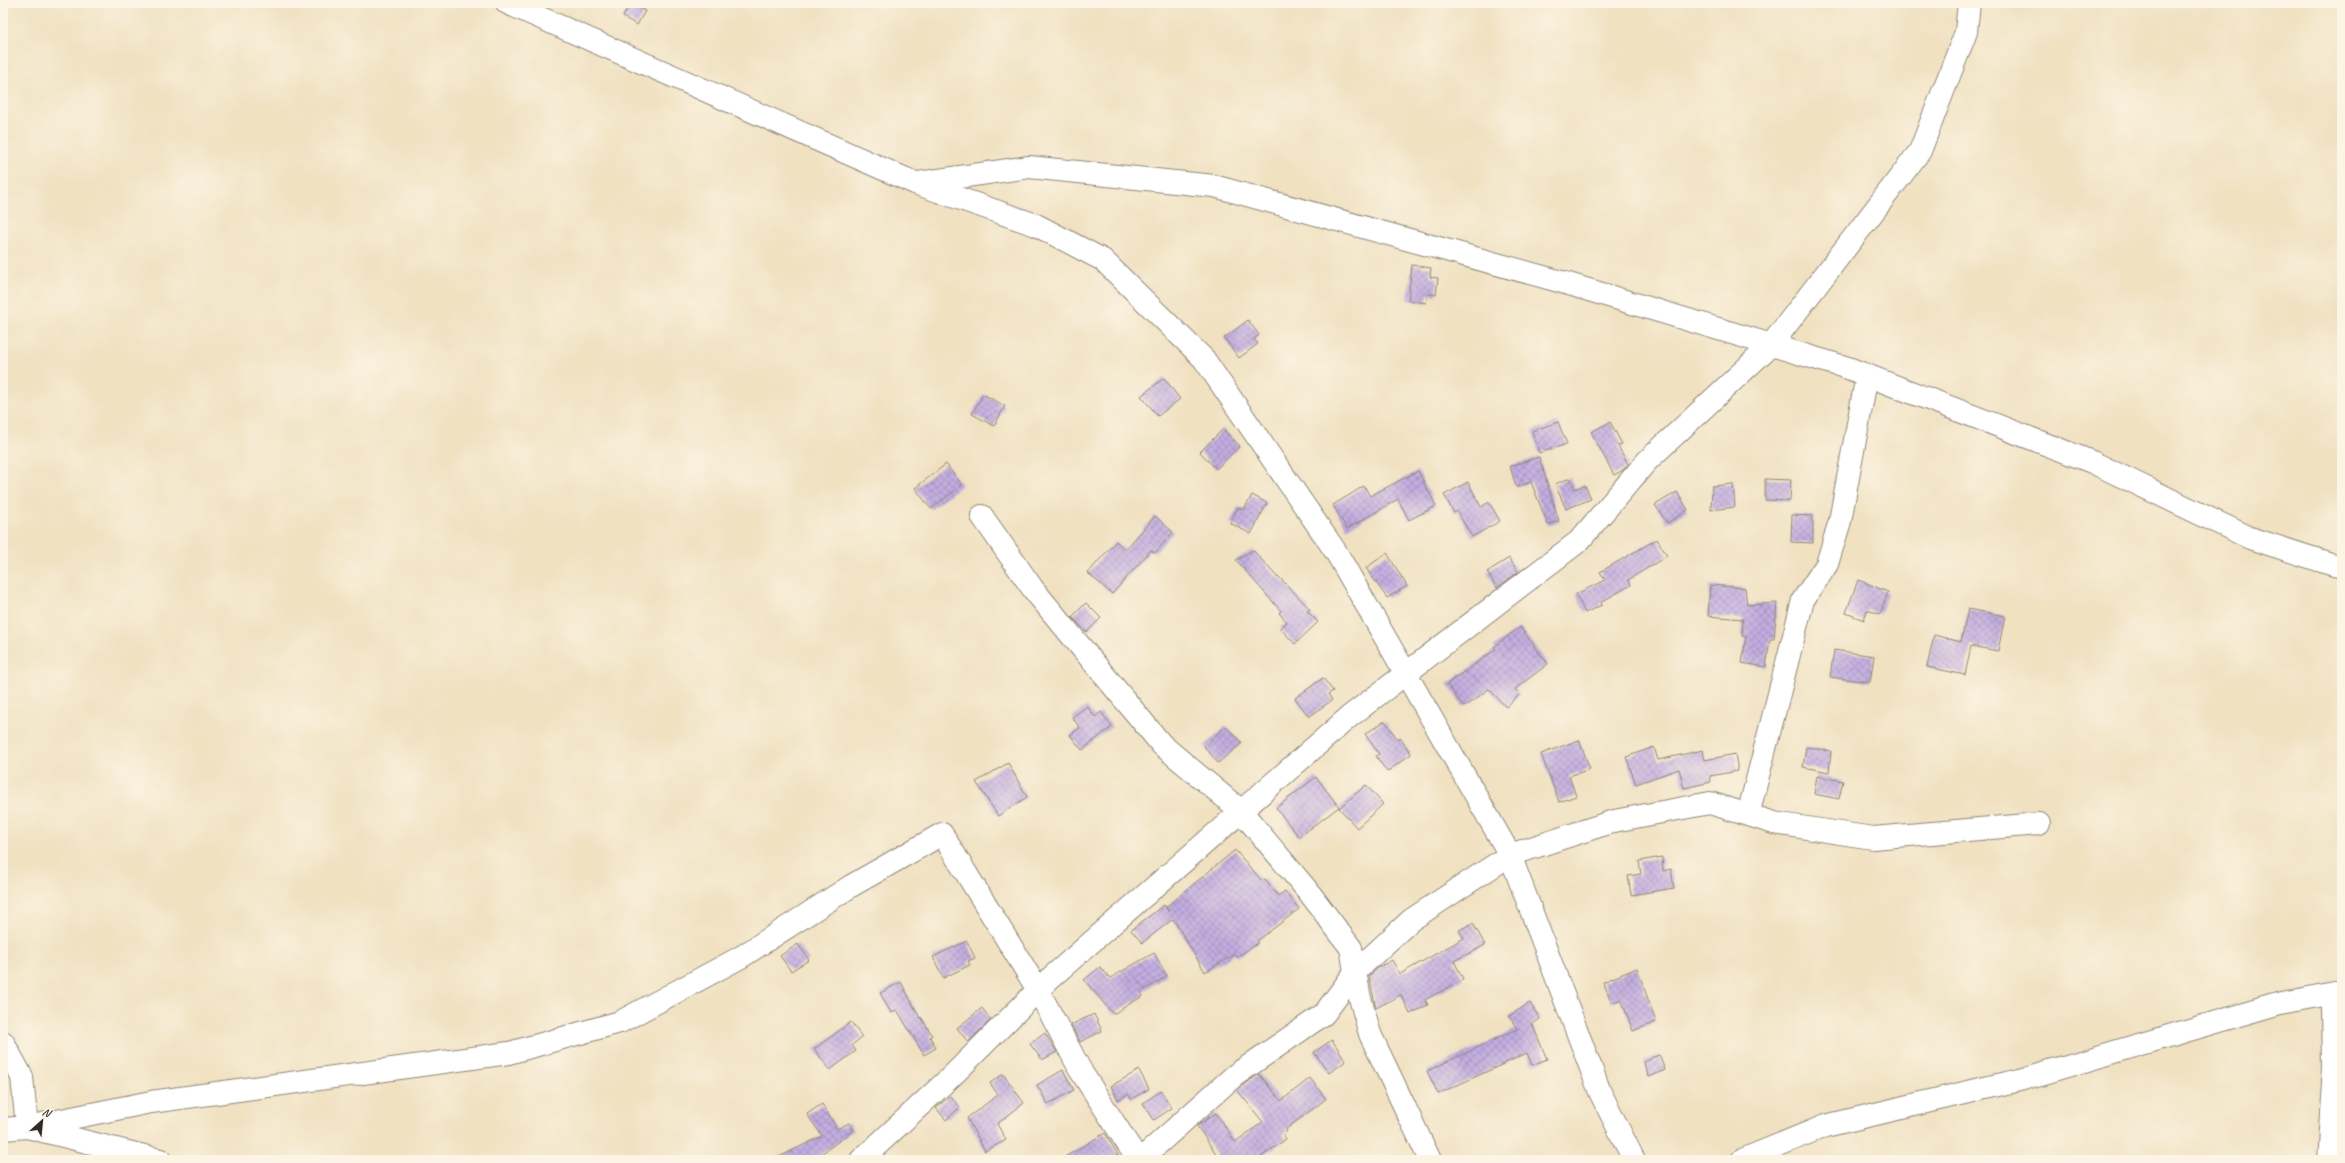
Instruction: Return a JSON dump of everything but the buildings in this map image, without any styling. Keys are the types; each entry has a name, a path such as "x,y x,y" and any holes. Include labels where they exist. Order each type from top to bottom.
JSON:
{"street":[{"path":"507,3 915,183 1036,225 1103,260 1204,359 1336,552 1510,855 1600,1092 1634,1160"},
{"path":"861,1160 953,1075 1038,990 1350,717 1579,541 1647,461 1771,345 1920,151 1966,32 1969,3"},
{"path":"915,183 1029,166 1214,186 1562,282 1867,375 2092,462 2250,538 2334,565 2342,566"},
{"path":"1748,815 1803,600 1827,564 1840,521 1867,375"},
{"path":"982,516 1033,589 1162,745 1241,811 1308,891 1351,948 1359,994 1370,1034 1430,1160"},
{"path":"3,1129 27,1127 150,1102 509,1053 620,1022 741,957 851,886 942,834 1038,990 1082,1073 1139,1160 1234,1076 1324,1014 1356,971 1411,920 1510,855 1614,821 1710,803 1774,823 1873,838 2039,824"},
{"path":"1742,1160 1825,1126 2023,1078 2281,1003 2335,993 2333,1008 2334,1066 2328,1160"},
{"path":"3,1042 22,1077 27,1127"},
{"path":"27,1127 160,1160"}]}
